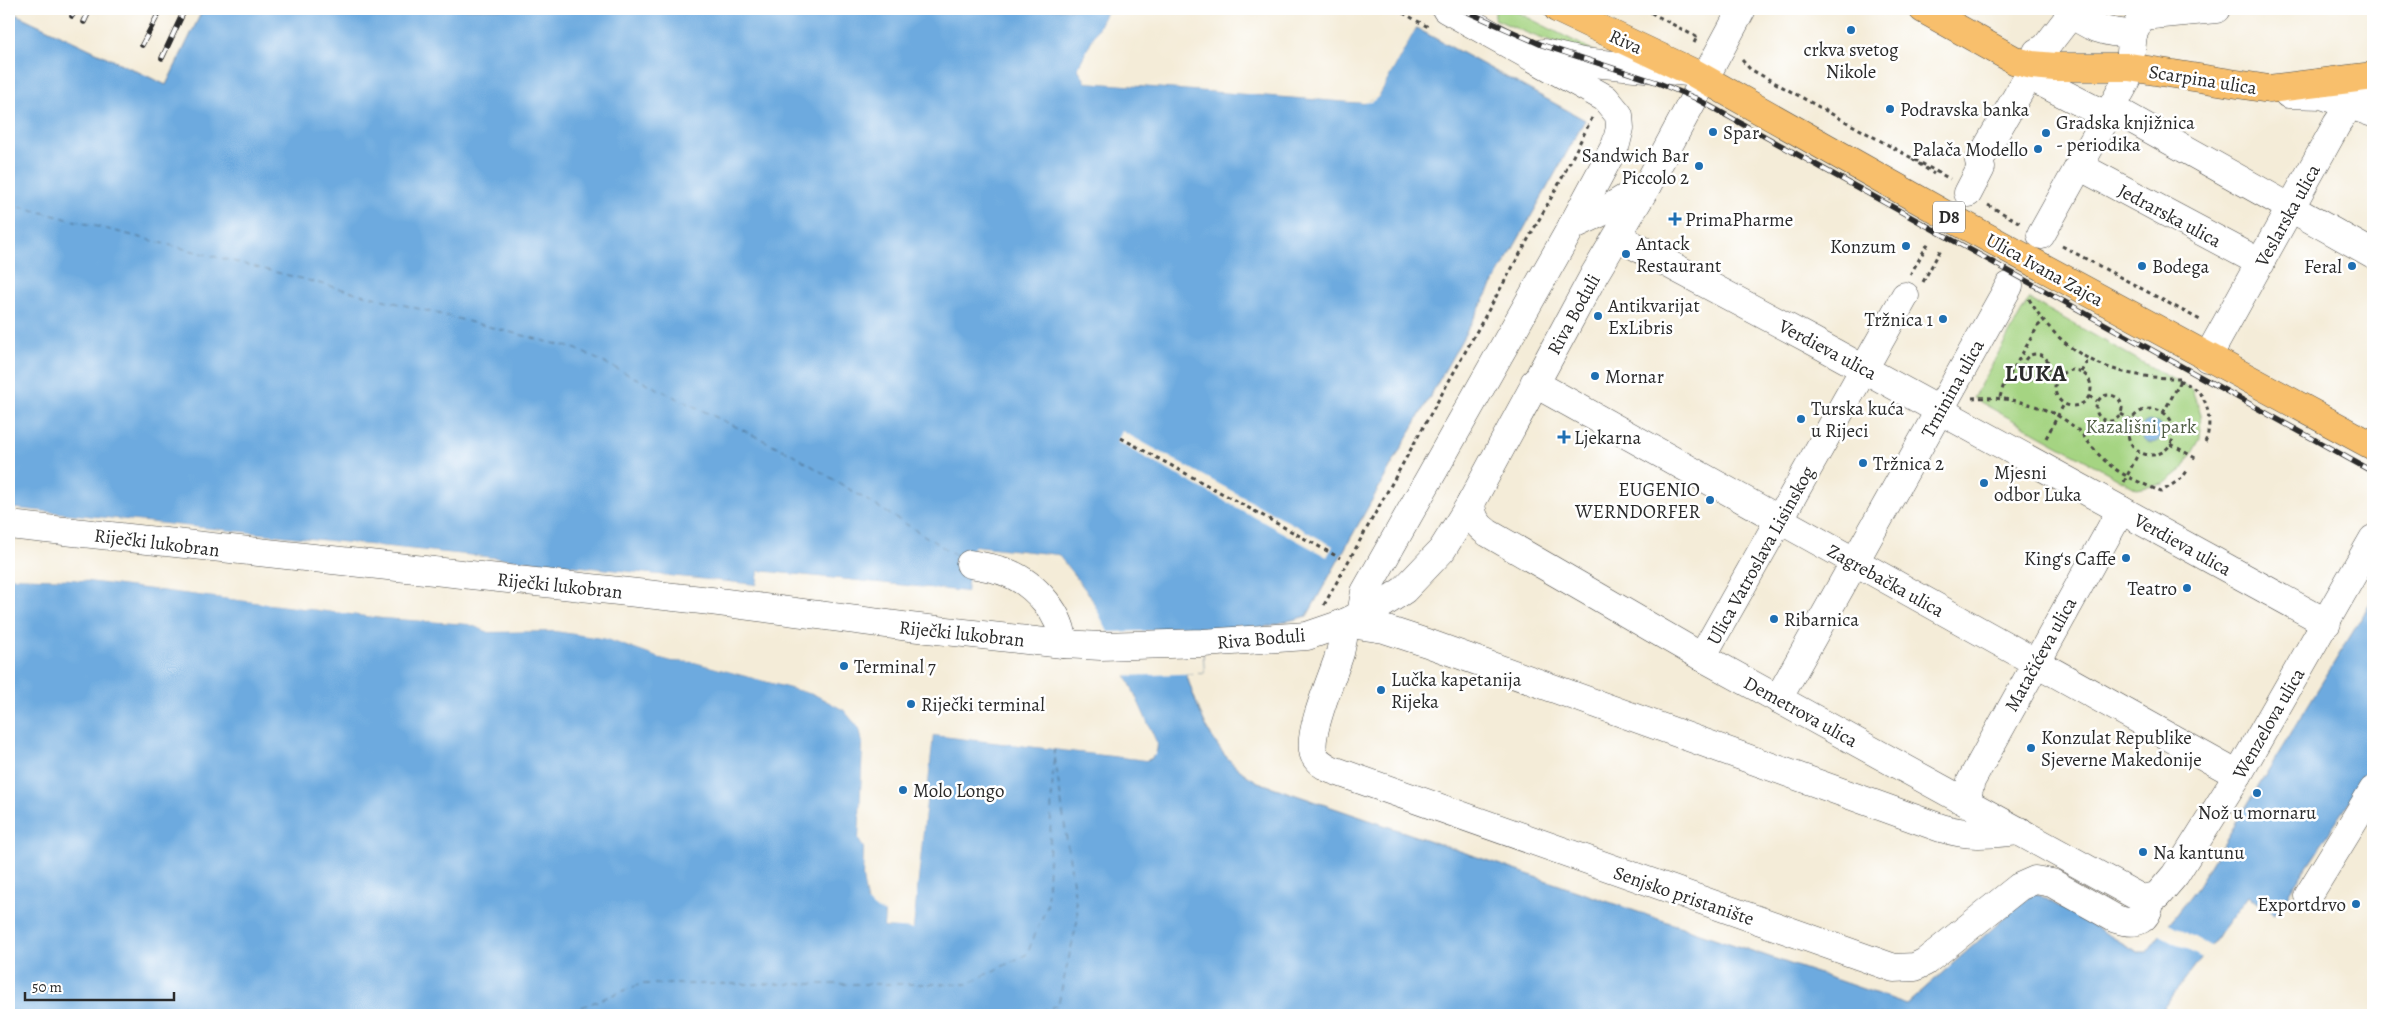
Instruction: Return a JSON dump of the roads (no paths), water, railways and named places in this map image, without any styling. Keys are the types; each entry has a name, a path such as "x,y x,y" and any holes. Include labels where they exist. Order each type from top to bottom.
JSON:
{"main road":[{"name":"Riva","path":"1558,9 1699,76"},
{"name":"Scarpina ulica","path":"1923,9 2016,61 2129,67 2264,88 2281,88 2373,77"},
{"name":"Ulica Ivana Zajca","path":"1699,76 1936,210 2373,446"}],"street":[{"name":"Riva Boduli","path":"1110,646 1202,643 1307,636 1342,617 1404,590 1442,550 1471,502 1594,275 1648,184 1699,76 1742,9"},
{"path":"2041,235 2126,80 2216,9"},
{"path":"1968,193 1981,168 1979,161 2031,63 2070,11 2094,28 2115,33 2126,80"},
{"path":"1442,20 1501,40 1582,62 1699,76"},
{"path":"1501,40 1605,98 1619,115 1620,128 1616,144 1572,226 1365,592 1342,617 1366,626 1408,637 1959,834 1980,836 2020,832"},
{"path":"2031,63 2126,80 2290,208 2373,254"},
{"name":"Veslarska ulica","path":"2207,358 2290,208 2362,109 2364,85 2373,77"},
{"path":"2264,88 2288,94 2322,95 2362,109"},
{"name":"Jedrarska ulica","path":"2079,166 2261,263"},
{"path":"1572,226 1604,211 1648,184"},
{"name":"Verdieva ulica","path":"1618,237 1865,369 2326,623"},
{"name":"Trninina ulica","path":"1778,699 1940,410 2019,293"},
{"name":"Ulica Vatroslava Lisinskog","path":"1702,657 1905,296"},
{"name":"Zagrebačka ulica","path":"1534,383 2238,775"},
{"name":"Demetrova ulica","path":"1471,502 1474,520 1480,528 1488,533 1702,657 1966,801 2135,896 2151,898"},
{"name":"Matačićeva ulica","path":"1966,801 1971,781 2035,662 2121,510"},
{"name":"Riječki lukobran","path":"9,525 711,601 910,627 1064,644 1110,646"},
{"name":"Riva Boduli","path":"1442,550 1473,535 1488,533"},
{"name":"Wenzelova ulica","path":"2151,898 2157,896 2166,888 2238,775 2373,539"},
{"path":"970,564 1008,573 1032,589 1045,602 1058,622 1064,644"},
{"path":"1404,590 1400,618 1402,627 1408,637"},
{"name":"Senjsko pristanište","path":"1342,617 1343,639 1340,653 1313,734 1313,750 1316,760 1330,769 1894,968 1915,967 1925,962 2019,887 2035,880 2052,883 2116,919 2127,922 2137,922 2144,918 2151,898"},
{"path":"2308,896 2373,790"}],"water":[{"path":"203,9 1108,9 1078,68 1086,82 1364,103 1378,97 1416,28 1585,120 1307,616 1203,643 1204,673 1186,674 1204,722 1212,736 1230,761 1243,772 1258,782 1907,1004 2034,892 2138,952 2147,952 2197,887 2373,599 2373,767 2275,914 2248,896 2158,1015 9,1015 9,577 72,579 382,618 469,624 489,632 555,631 607,639 657,657 672,661 694,662 816,695 844,710 860,729 863,744 859,840 864,848 863,878 867,901 885,913 884,927 913,928 933,735 1146,760 1151,759 1157,750 1157,744 1090,596 1058,555 975,546 970,564 967,592 759,571 757,585 9,508 9,11 166,85"},
{"path":"2151,421 2159,424 2162,432 2159,440 2151,443 2143,440 2140,432 2143,424"}],"railway":[{"path":"72,16 76,9"},
{"path":"84,22 90,9"},
{"path":"142,45 161,9"},
{"path":"162,58 185,9"},
{"path":"1461,9 1542,45 1656,82 1695,98 2373,472"}],"place":[{"name":"crkva svetog Nikole","path":"1851,30"},
{"name":"Podravska banka","path":"1890,109"},
{"name":"Spar","path":"1713,132"},
{"name":"Gradska knjižnica - periodika","path":"2046,133"},
{"name":"Palača Modello","path":"2038,149"},
{"name":"Sandwich Bar Piccolo 2","path":"1699,166"},
{"name":"PrimaPharme","path":"1675,219"},
{"name":"Konzum","path":"1906,246"},
{"name":"Antack Restaurant","path":"1626,254"},
{"name":"Bodega","path":"2142,266"},
{"name":"Feral","path":"2352,266"},
{"name":"Antikvarijat ExLibris","path":"1598,316"},
{"name":"Tržnica 1","path":"1943,319"},
{"name":"Mornar","path":"1595,376"},
{"name":"Turska kuća u Rijeci","path":"1801,419"},
{"name":"Ljekarna","path":"1564,437"},
{"name":"Tržnica 2","path":"1863,463"},
{"name":"Mjesni odbor Luka","path":"1984,483"},
{"name":"EUGENIO WERNDORFER","path":"1710,500"},
{"name":"King‘s Caffe","path":"2126,558"},
{"name":"Teatro","path":"2187,588"},
{"name":"Ribarnica","path":"1774,619"},
{"name":"Terminal 7","path":"844,666"},
{"name":"Lučka kapetanija Rijeka","path":"1381,690"},
{"name":"Riječki terminal","path":"911,704"},
{"name":"Konzulat Republike Sjeverne Makedonije","path":"2031,748"},
{"name":"Molo Longo","path":"903,790"},
{"name":"Nož u mornaru","path":"2257,793"},
{"name":"Na kantunu","path":"2143,852"},
{"name":"Exportdrvo","path":"2356,904"}],"district":[{"name":"LUKA","path":"2036,373"}],"park label":[{"name":"Kazališni park","path":"2141,426"}]}
